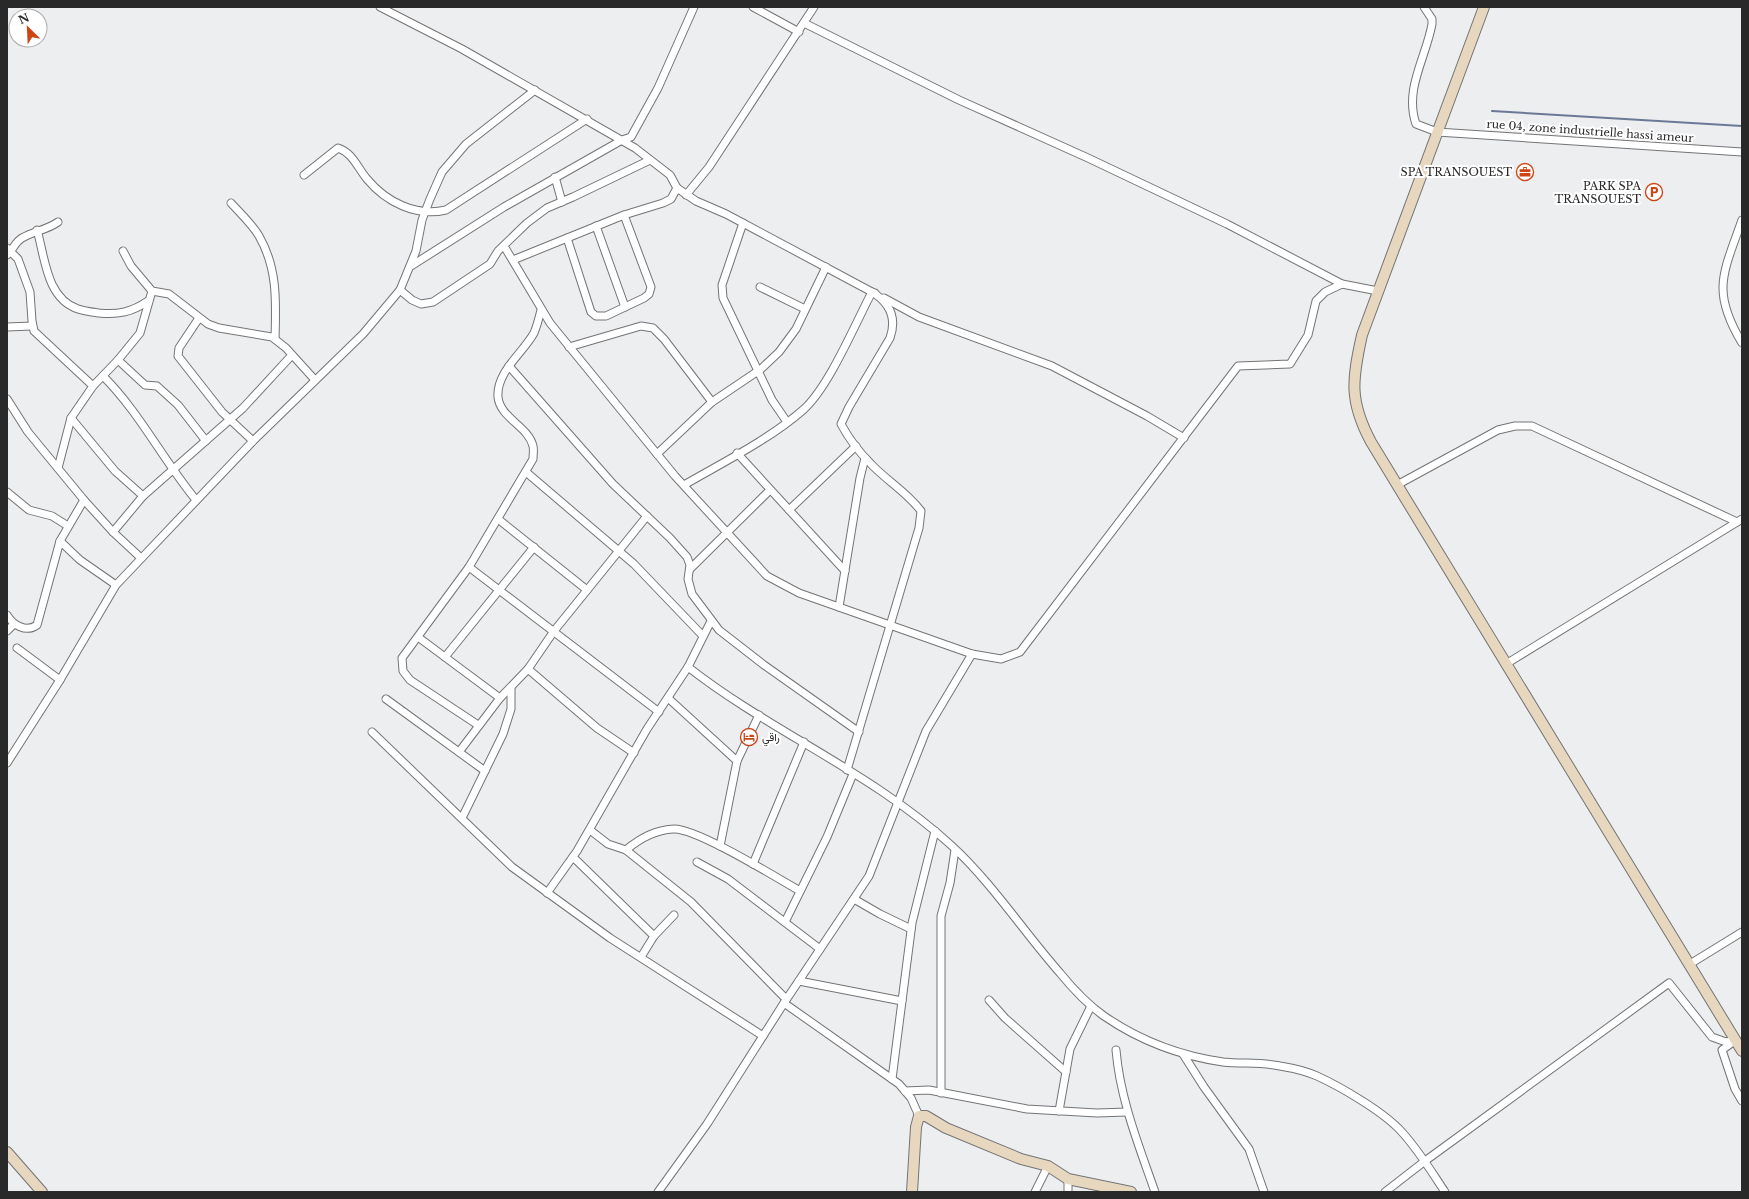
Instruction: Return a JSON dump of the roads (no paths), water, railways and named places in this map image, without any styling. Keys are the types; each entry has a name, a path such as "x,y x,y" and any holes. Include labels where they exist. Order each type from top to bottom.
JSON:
{"street":[{"path":"380,7 535,90 622,140 670,174 677,188 686,195 743,223 919,317 1052,366 1147,416 1184,438"},
{"path":"411,266 504,207 555,177 622,140 631,137 658,88 694,7"},
{"path":"753,7 799,32"},
{"path":"686,195 709,167 814,7"},
{"name":"rue 04, zone industrielle hassi ameur","path":"1424,7 1432,19 1432,24 1411,96 1413,116 1416,124 1437,132 1742,152"},
{"path":"1484,7 1362,336 1353,382 1355,398 1362,426 1742,1051"},
{"path":"804,23 959,100 1088,158 1227,224 1342,284 1378,291"},
{"path":"7,763 60,680 116,585 253,441 363,334 400,290 411,266 425,213 442,172 466,144 535,90"},
{"path":"304,175 338,148 347,151 367,179 385,197 407,208 425,213 446,210 587,119"},
{"path":"400,290 412,300 421,304 433,302 490,264 498,251 527,223 547,208 650,160"},
{"path":"555,177 562,202"},
{"path":"513,260 624,215 671,200 677,188"},
{"path":"232,203 259,236 271,263 276,290 275,339"},
{"path":"567,238 591,312 596,316 606,316 644,298 649,294 651,287 624,215"},
{"path":"1742,220 1723,275 1723,302 1731,325 1742,343"},
{"path":"58,222 52,227 37,230 18,240 8,251 18,259 30,292 32,326 38,336 93,386"},
{"path":"743,223 722,285 722,298 772,400 787,422"},
{"path":"596,226 625,307"},
{"path":"37,230 51,283 63,298 73,307 86,311 118,314 133,310 148,301"},
{"path":"504,246 541,310 569,347 657,454 768,576 799,593 890,626 972,654 1001,659 1020,652 1238,366 1290,364 1308,335 1316,301 1325,292 1342,284"},
{"path":"123,251 131,266 152,291 169,294 185,304 199,318 208,324 219,328 272,337 292,354 315,380"},
{"path":"657,454 712,402 758,371 779,352 796,329 826,267"},
{"path":"760,288 805,309"},
{"path":"58,468 71,418 93,386 118,360 140,333 152,291"},
{"path":"684,485 737,454 804,410 826,381 872,292"},
{"path":"785,922 827,838 850,772 858,732 920,528 921,511 909,496 865,458 841,424 852,402 890,338 893,328 893,314 887,305 872,292"},
{"path":"478,726 410,680 403,671 402,658 469,568 533,458 534,447 529,437 501,407 498,397 504,373 534,333 541,310"},
{"path":"199,318 179,348 178,356 230,420 253,441"},
{"path":"7,327 32,326"},
{"path":"569,347 641,326 652,328 664,338 712,402"},
{"path":"113,532 143,496 172,469 230,420 292,354"},
{"path":"118,360 145,385 157,386 172,400 206,441"},
{"path":"509,366 613,484 647,516 686,557 690,568 688,579 692,594 719,630 764,665 858,732"},
{"path":"103,376 141,421 172,469 196,500"},
{"path":"7,399 28,432 84,500 113,532 141,558"},
{"path":"71,418 115,471 143,496"},
{"path":"1397,485 1498,430 1515,426 1532,426 1740,521"},
{"path":"789,510 856,446"},
{"path":"737,454 845,571"},
{"path":"839,607 860,478 865,458"},
{"path":"526,472 634,564 704,636"},
{"path":"690,568 770,490"},
{"path":"7,492 29,510 52,516 68,526"},
{"path":"7,615 14,624 31,628 39,622 60,541 84,500"},
{"path":"459,752 500,698 528,669 554,632 647,516"},
{"path":"498,519 587,590"},
{"path":"1506,664 1740,521"},
{"path":"60,541 80,560 116,585"},
{"path":"445,657 534,547"},
{"path":"469,568 659,712"},
{"path":"546,893 573,857 590,830 634,753 688,667 711,621"},
{"path":"7,631 14,624"},
{"path":"418,637 500,698"},
{"path":"17,648 60,680"},
{"path":"658,1192 708,1124 785,1001 869,876 926,731 972,654"},
{"path":"688,667 719,692 804,742 898,802 935,831 982,876 1048,960 1084,1000 1105,1016 1142,1038 1183,1054 1223,1062 1279,1066 1315,1075 1371,1107 1400,1130 1424,1161 1445,1192"},
{"path":"528,669 597,728 634,753"},
{"path":"462,818 503,734 511,709 511,688"},
{"path":"668,698 737,761"},
{"path":"386,700 485,771"},
{"path":"720,846 737,761 759,715"},
{"path":"372,732 512,867 546,893 641,957 763,1036"},
{"path":"753,864 804,742"},
{"path":"626,850 638,839 660,831 675,828 691,833 720,846 800,891"},
{"path":"590,830 608,844 626,850 691,902 785,1001 892,1079 912,1098 919,1116 916,1127 912,1192"},
{"path":"892,1079 911,929 935,831"},
{"path":"941,1093 941,916 950,883 955,850"},
{"path":"573,857 654,936"},
{"path":"697,862 728,879 820,949"},
{"path":"854,899 911,929"},
{"path":"641,957 654,936 674,916"},
{"path":"1690,964 1742,932"},
{"path":"798,981 902,1001"},
{"path":"1385,1192 1424,1161 1669,983 1712,1037 1726,1042 1736,1040"},
{"path":"989,1000 1005,1018 1066,1072"},
{"path":"1059,1111 1070,1050 1091,1006"},
{"path":"1736,1040 1722,1050 1735,1088 1742,1101"},
{"path":"1116,1050 1117,1069 1127,1112 1155,1192"},
{"path":"1183,1054 1204,1087 1249,1149 1264,1192"},
{"path":"905,1091 929,1090 1027,1109 1097,1113 1127,1112"},
{"path":"919,1116 926,1116 946,1128 1021,1159 1048,1166 1068,1179 1130,1192"},
{"path":"7,1152 42,1192"},
{"path":"1035,1192 1048,1166"},
{"path":"1068,1179 1068,1192"}],"waterway":[{"path":"1492,111 1742,126"}],"place":[{"name":"SPA TRANSOUEST","path":"1525,172"},
{"name":"PARK SPA TRANSOUEST","path":"1654,192"},
{"name":"راقي","path":"749,737"}]}
